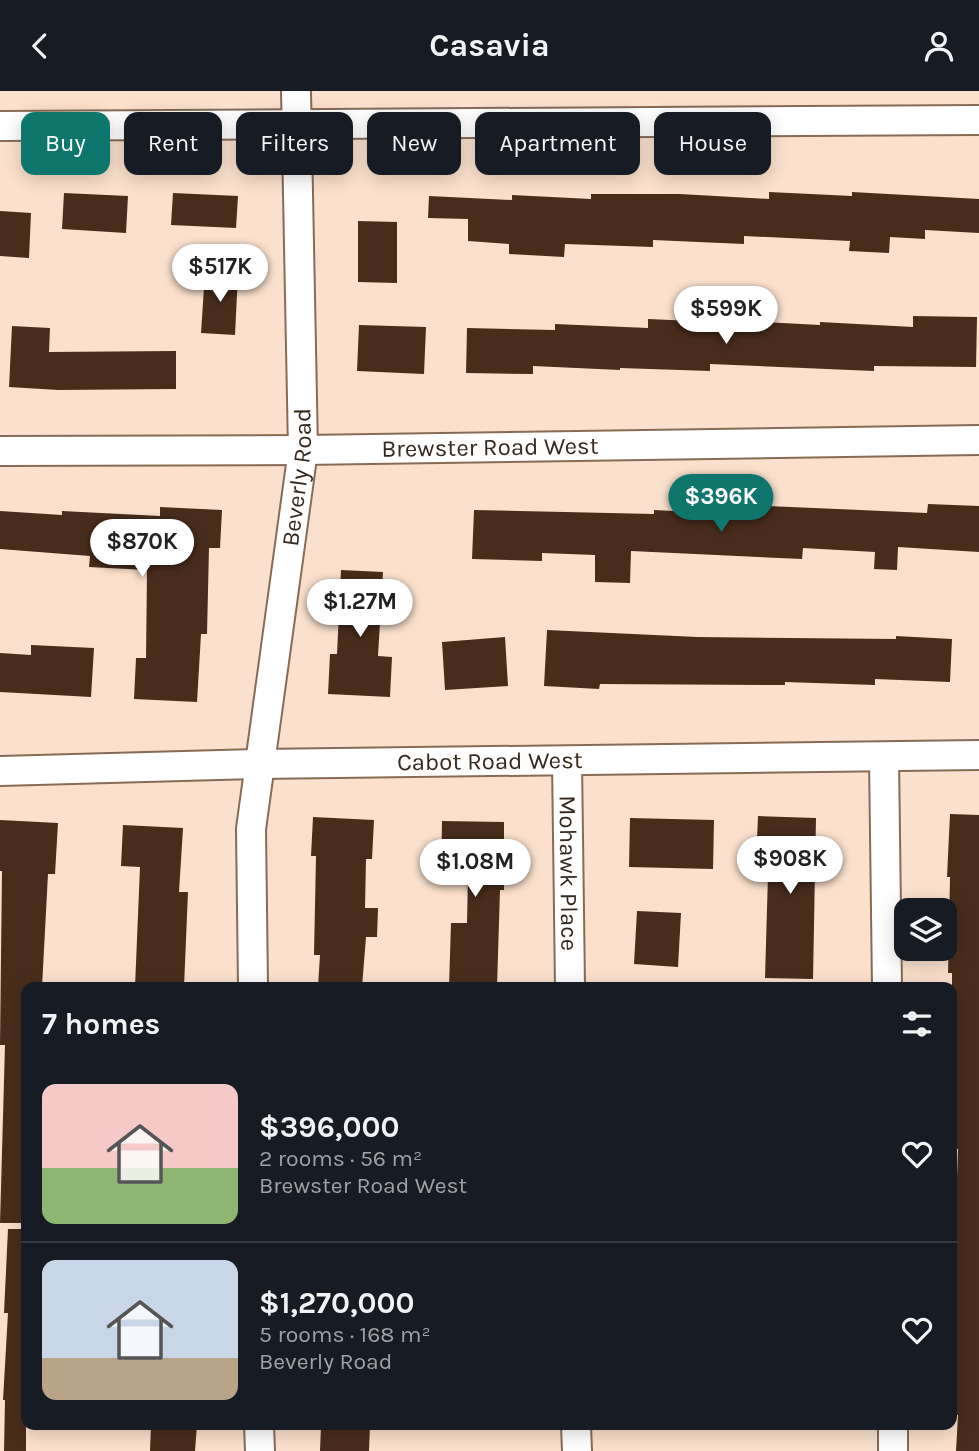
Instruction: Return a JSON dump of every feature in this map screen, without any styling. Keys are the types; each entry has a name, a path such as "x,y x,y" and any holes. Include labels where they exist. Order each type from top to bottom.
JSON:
{"street":[{"name":"Beverly Road","path":"296,91 296,112"},
{"path":"353,124 979,120"},
{"path":"0,126 236,124"},
{"name":"Beverly Road","path":"253,982 251,829 303,450 297,175"},
{"name":"Brewster Road West","path":"0,451 303,450 979,440"},
{"name":"Cabot Road West","path":"0,771 259,764 979,755"},
{"path":"884,757 887,982"},
{"name":"Mohawk Place","path":"567,761 570,982"},
{"path":"259,1430 260,1451"},
{"path":"576,1430 577,1451"},
{"path":"892,1430 893,1451"}],"building":[{"path":"769,192 852,196 852,192 979,199 979,233 925,230 925,239 890,237 889,253 849,251 850,241 744,236 744,244 653,240 653,247 565,244 564,257 509,254 509,244 468,241 468,219 428,218 429,196 512,200 512,195 591,199 591,194 680,194 769,199"},
{"path":"64,193 128,196 126,233 62,229"},
{"path":"173,193 238,196 236,228 171,225"},
{"path":"0,211 31,213 29,258 0,256"},
{"path":"358,221 397,222 397,283 358,282"},
{"path":"205,272 238,274 235,335 201,333"},
{"path":"913,316 977,317 976,367 874,366 874,371 710,364 710,371 533,366 533,374 466,373 467,328 555,330 555,324 648,328 648,319 820,325 820,322 913,327"},
{"path":"359,325 426,327 424,374 357,371"},
{"path":"12,326 50,328 49,352 176,351 176,389 58,390 9,387"},
{"path":"928,504 979,506 979,552 898,547 897,570 874,569 875,552 803,548 802,559 631,551 630,583 595,582 595,555 542,553 542,561 472,559 474,510 654,514 654,510 748,515 748,505 927,513"},
{"path":"160,507 222,510 220,548 209,548 207,634 201,634 197,702 134,699 136,658 146,658 147,570 89,567 90,556 0,549 0,511 160,516"},
{"path":"341,570 383,572 378,656 392,657 390,697 328,694 330,654 337,654"},
{"path":"547,630 697,637 896,639 896,636 952,639 950,682 875,679 875,685 785,682 785,685 600,684 599,689 544,686"},
{"path":"505,637 508,686 445,690 442,642"},
{"path":"31,645 94,648 91,697 0,692 0,653 31,655"},
{"path":"950,814 979,815 979,1451 956,1451 957,982 952,982 952,973 948,973 948,961 957,961 957,898 950,898 950,877 947,877"},
{"path":"758,816 816,818 813,979 765,978 769,840 757,840"},
{"path":"313,817 374,820 372,859 366,859 365,908 378,908 377,937 366,937 362,982 318,982 320,955 314,955 316,856 311,856"},
{"path":"630,818 714,820 713,869 629,867"},
{"path":"0,820 58,823 55,874 48,874 42,982 21,982 21,1223 0,1223 5,1045 0,1045"},
{"path":"442,821 504,822 504,890 500,890 497,982 449,982 451,923 467,923 468,876 441,876"},
{"path":"123,825 183,828 179,892 188,892 184,982 135,982 140,867 121,866"},
{"path":"637,911 681,913 678,967 634,964"},
{"path":"8,1229 21,1229 21,1430 26,1430 26,1451 4,1451 3,1400 8,1313 4,1313"},
{"path":"151,1430 197,1430 195,1451 150,1451"},
{"path":"321,1430 370,1430 369,1451 320,1451"}]}
